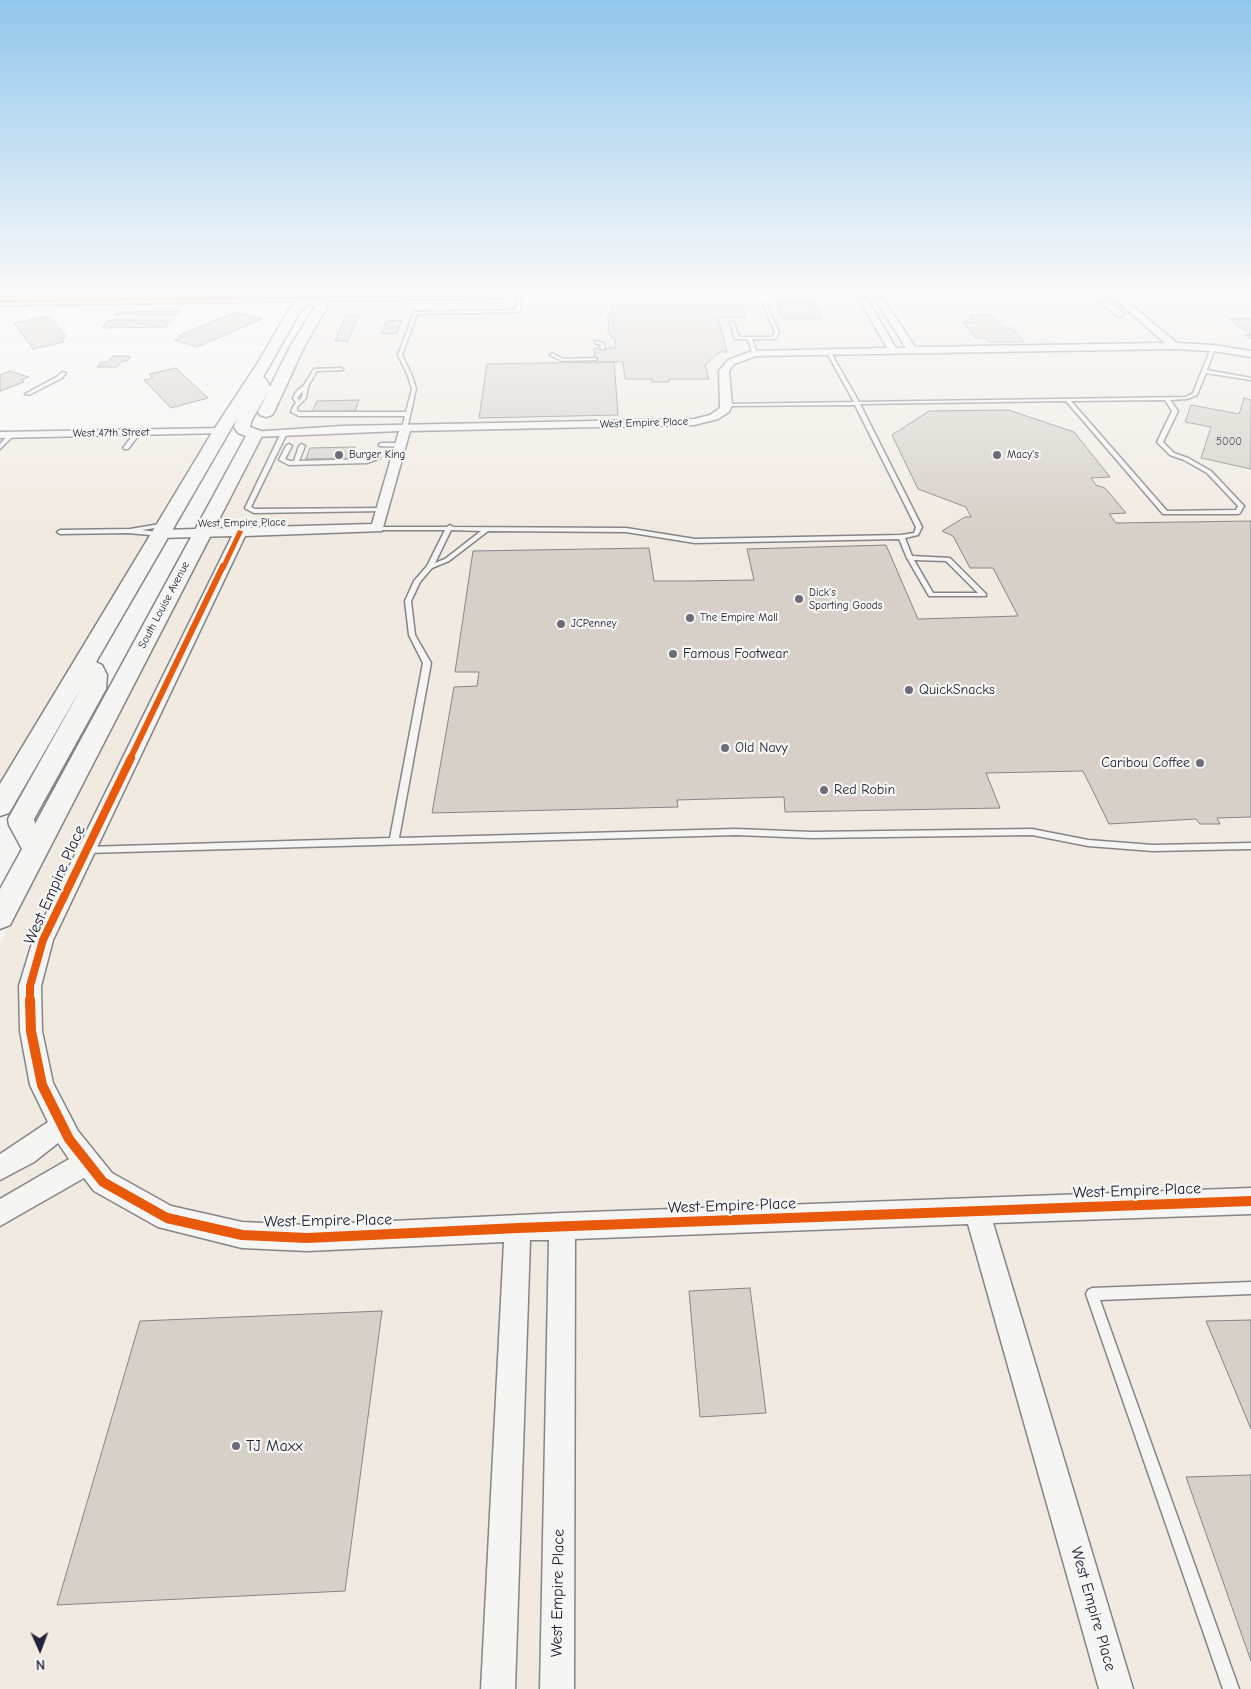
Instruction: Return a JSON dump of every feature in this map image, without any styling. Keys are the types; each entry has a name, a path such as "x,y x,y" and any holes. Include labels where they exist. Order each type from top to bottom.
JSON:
{"main road":[{"path":"0,806 221,431 258,373"},
{"name":"South Louise Avenue","path":"0,916 256,431 284,373"},
{"path":"254,379 262,382 263,387 242,427 244,430 256,431"},
{"path":"36,849 22,825 21,819 94,689 96,675 94,670 83,664"}],"street":[{"path":"724,373 727,405"},
{"name":"West Empire Place","path":"256,431 683,423 714,417 721,414 727,405"},
{"path":"377,528 406,428"},
{"name":"West Empire Place","path":"256,431 284,433 342,429"},
{"name":"West 47th Street","path":"6,435 221,431"},
{"name":"West Empire Place","path":"164,529 314,523 377,528"},
{"name":"West Empire Place","path":"205,528 240,532 377,528"},
{"name":"West Empire Place","path":"240,532 42,940 30,986 31,1031 42,1085 69,1139 103,1182 167,1218 242,1235 307,1238 562,1226 1251,1201"},
{"path":"0,1168 25,1153 62,1126"},
{"path":"0,1213 87,1162"},
{"name":"West Empire Place","path":"977,1212 1116,1689"},
{"name":"West Empire Place","path":"557,1689 562,1226"},
{"path":"498,1689 518,1228"}],"lane":[{"path":"27,394 60,377 64,373"},
{"path":"314,373 306,386 304,398 298,402 294,412 299,414 408,414"},
{"path":"406,428 414,389 408,373"},
{"path":"377,528 450,527 626,530 695,541 901,537 916,534 919,527 840,373"},
{"path":"727,405 1187,398 1195,394 1203,373"},
{"path":"1215,373 1251,379"},
{"path":"1067,400 1165,513 1238,512 1241,506 1209,472 1186,459 1172,454 1160,442 1175,411 1167,399"},
{"path":"126,448 138,432"},
{"path":"284,433 248,508 254,511 382,510"},
{"path":"0,447 6,435"},
{"path":"381,445 401,444"},
{"path":"289,446 282,460 296,463 367,462 376,458"},
{"path":"296,463 302,446"},
{"path":"128,531 145,526 164,529"},
{"path":"394,841 427,663 412,635 408,602 417,581 430,567 450,527"},
{"path":"430,567 447,560 488,528"},
{"path":"60,532 164,529"},
{"path":"901,537 910,558 930,595 984,595 948,559 910,558"},
{"path":"86,850 736,832 812,835 1032,832 1088,843 1152,848 1251,846"},
{"path":"1231,1689 1092,1294 1251,1288"}],"shaded area":[{"path":"293,373 1251,373 1251,1689 0,1689 0,943"},
{"path":"210,437 0,785 0,440"}],"building":[{"path":"16,373 29,377 21,380 24,382 0,391 0,375"},
{"path":"181,373 208,398 171,408 144,380 153,378 149,374"},
{"path":"486,373 615,373 618,415 479,418"},
{"path":"624,373 707,373 709,379 669,379 669,382 652,382 652,379 625,379"},
{"path":"1244,398 1251,400 1251,469 1201,458 1211,427 1185,422 1191,405 1239,414"},
{"path":"359,400 355,411 312,412 317,401"},
{"name":"The Empire Mall","path":"1008,410 1074,432 1110,477 1091,478 1096,485 1105,488 1126,513 1109,514 1116,523 1251,521 1251,817 1217,818 1220,824 1200,824 1196,819 1109,824 1083,771 986,773 1000,808 785,812 784,797 677,800 678,807 432,813 454,687 477,686 479,672 455,672 473,551 649,548 654,581 687,581 754,580 747,549 886,545 918,619 1018,616 993,568 970,568 953,536 942,531 965,517 971,517 966,507 918,489 892,435 929,411"},
{"name":"Burger King","path":"355,447 353,452 372,451 370,458 306,459 310,448"},
{"path":"750,1288 766,1413 700,1417 689,1291"},
{"path":"382,1311 345,1591 57,1605 140,1321"},
{"path":"1251,1320 1251,1429 1206,1321"},
{"path":"1251,1475 1251,1661 1186,1477"}],"cycle path":[{"path":"240,532 43,940 30,986 31,1031 42,1085 69,1139 103,1182 167,1218 242,1235 307,1238 518,1228 1251,1201"}],"place":[{"name":"Burger King","path":"339,455"},
{"name":"Macy's","path":"997,455"},
{"name":"Dick's Sporting Goods","path":"799,599"},
{"name":"The Empire Mall","path":"690,618"},
{"name":"JCPenney","path":"561,624"},
{"name":"Famous Footwear","path":"673,654"},
{"name":"QuickSnacks","path":"909,690"},
{"name":"Old Navy","path":"725,748"},
{"name":"Caribou Coffee","path":"1200,763"},
{"name":"Red Robin","path":"824,790"},
{"name":"TJ Maxx","path":"236,1446"}]}
